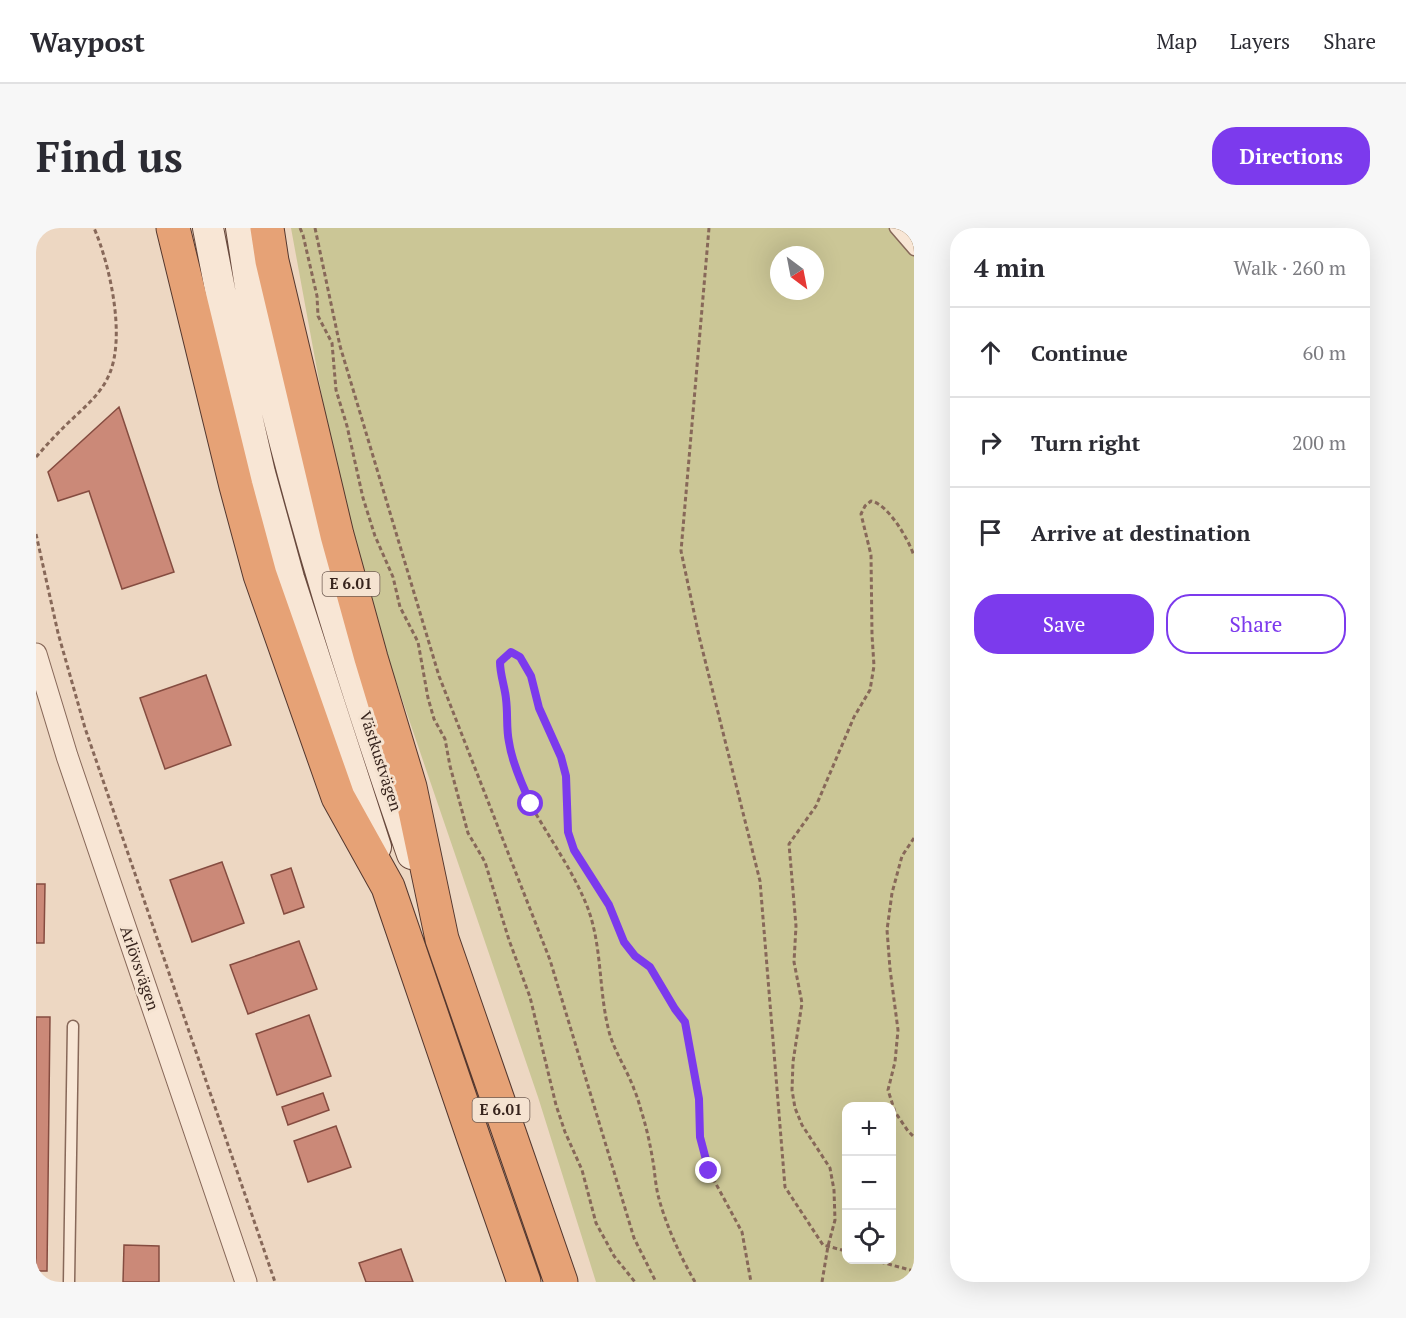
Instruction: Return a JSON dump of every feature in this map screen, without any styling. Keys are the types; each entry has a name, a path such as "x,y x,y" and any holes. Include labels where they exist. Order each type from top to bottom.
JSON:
{"highway":[{"name":"E 6.01","path":"173,228 236,486 260,574 338,797 388,887"},
{"name":"E 6.01","path":"267,228 274,272 337,535 410,787 442,939"},
{"name":"Västkustvägen","path":"388,887 524,1282"},
{"name":"Västkustvägen","path":"442,939 561,1282"}],"main road":[{"name":"Västkustvägen","path":"208,228 230,341 260,473 289,578 388,887"},
{"name":"Västkustvägen","path":"241,228 258,334 288,456 319,567 393,799 442,939"}],"street":[{"name":"Arlövsvägen","path":"36,654 67,756 182,1088 246,1282"}],"lane":[{"path":"895,228 914,250"},
{"path":"69,1282 73,1026"}],"path":[{"path":"36,457 94,398 109,376 115,353 115,314 108,268 94,228"},
{"path":"300,228 317,296 318,316 332,343 336,390 347,426 363,498 375,536 393,577 400,607 418,642 434,719 445,739 468,833 485,862 530,997 555,1105 564,1132 582,1170 596,1223 614,1256 634,1282"},
{"path":"315,228 340,346 439,676 550,960 634,1238 656,1282"},
{"path":"709,228 681,552 699,636 760,881 785,1187 823,1245 842,1250"},
{"path":"822,1282 835,1220 834,1190 830,1168 802,1125 795,1108 792,1090 793,1062 802,1003 794,962 796,926 789,844 816,806 854,717 870,690 874,666 871,555 861,514 865,506 871,501 877,502 892,517 911,546 914,556"},
{"path":"36,534 58,633 85,728 275,1282"},
{"path":"695,1282 667,1221 658,1195 648,1134 641,1110 634,1088 610,1035 594,931 586,905 571,872 522,786 509,745 506,723 507,705 500,662 511,652 520,657 531,676 539,708 561,757 566,776 568,832 574,850 609,905 624,942 635,956 650,967 685,1022 699,1099 700,1137 709,1171 742,1232 751,1282"},
{"path":"914,838 902,856 892,893 887,930 898,1030 895,1062 888,1090 895,1112 914,1137"},
{"path":"886,1264 914,1271"}],"shaded area":[{"path":"291,228 914,228 914,1282 596,1282 538,1097 349,544"}],"building":[{"path":"119,407 174,572 122,589 89,491 58,501 48,472"},
{"path":"206,675 231,745 165,769 140,698"},
{"path":"222,862 244,923 192,942 170,880"},
{"path":"291,868 304,907 284,914 271,875"},
{"path":"36,884 45,884 44,943 36,943"},
{"path":"299,941 317,989 248,1014 230,965"},
{"path":"309,1015 331,1076 277,1095 256,1034"},
{"path":"36,1017 50,1017 47,1271 36,1271"},
{"path":"323,1093 329,1110 288,1125 282,1107"},
{"path":"336,1126 351,1167 308,1182 294,1141"},
{"path":"124,1245 159,1246 159,1282 123,1282"},
{"path":"401,1249 413,1282 366,1282 359,1263"}],"route":[{"path":"531,804 522,786 509,745 506,723 507,705 500,662 511,652 520,657 531,676 539,708 561,757 566,776 568,832 574,850 609,905 624,942 635,956 650,967 685,1022 699,1099 700,1137 709,1171"}]}
